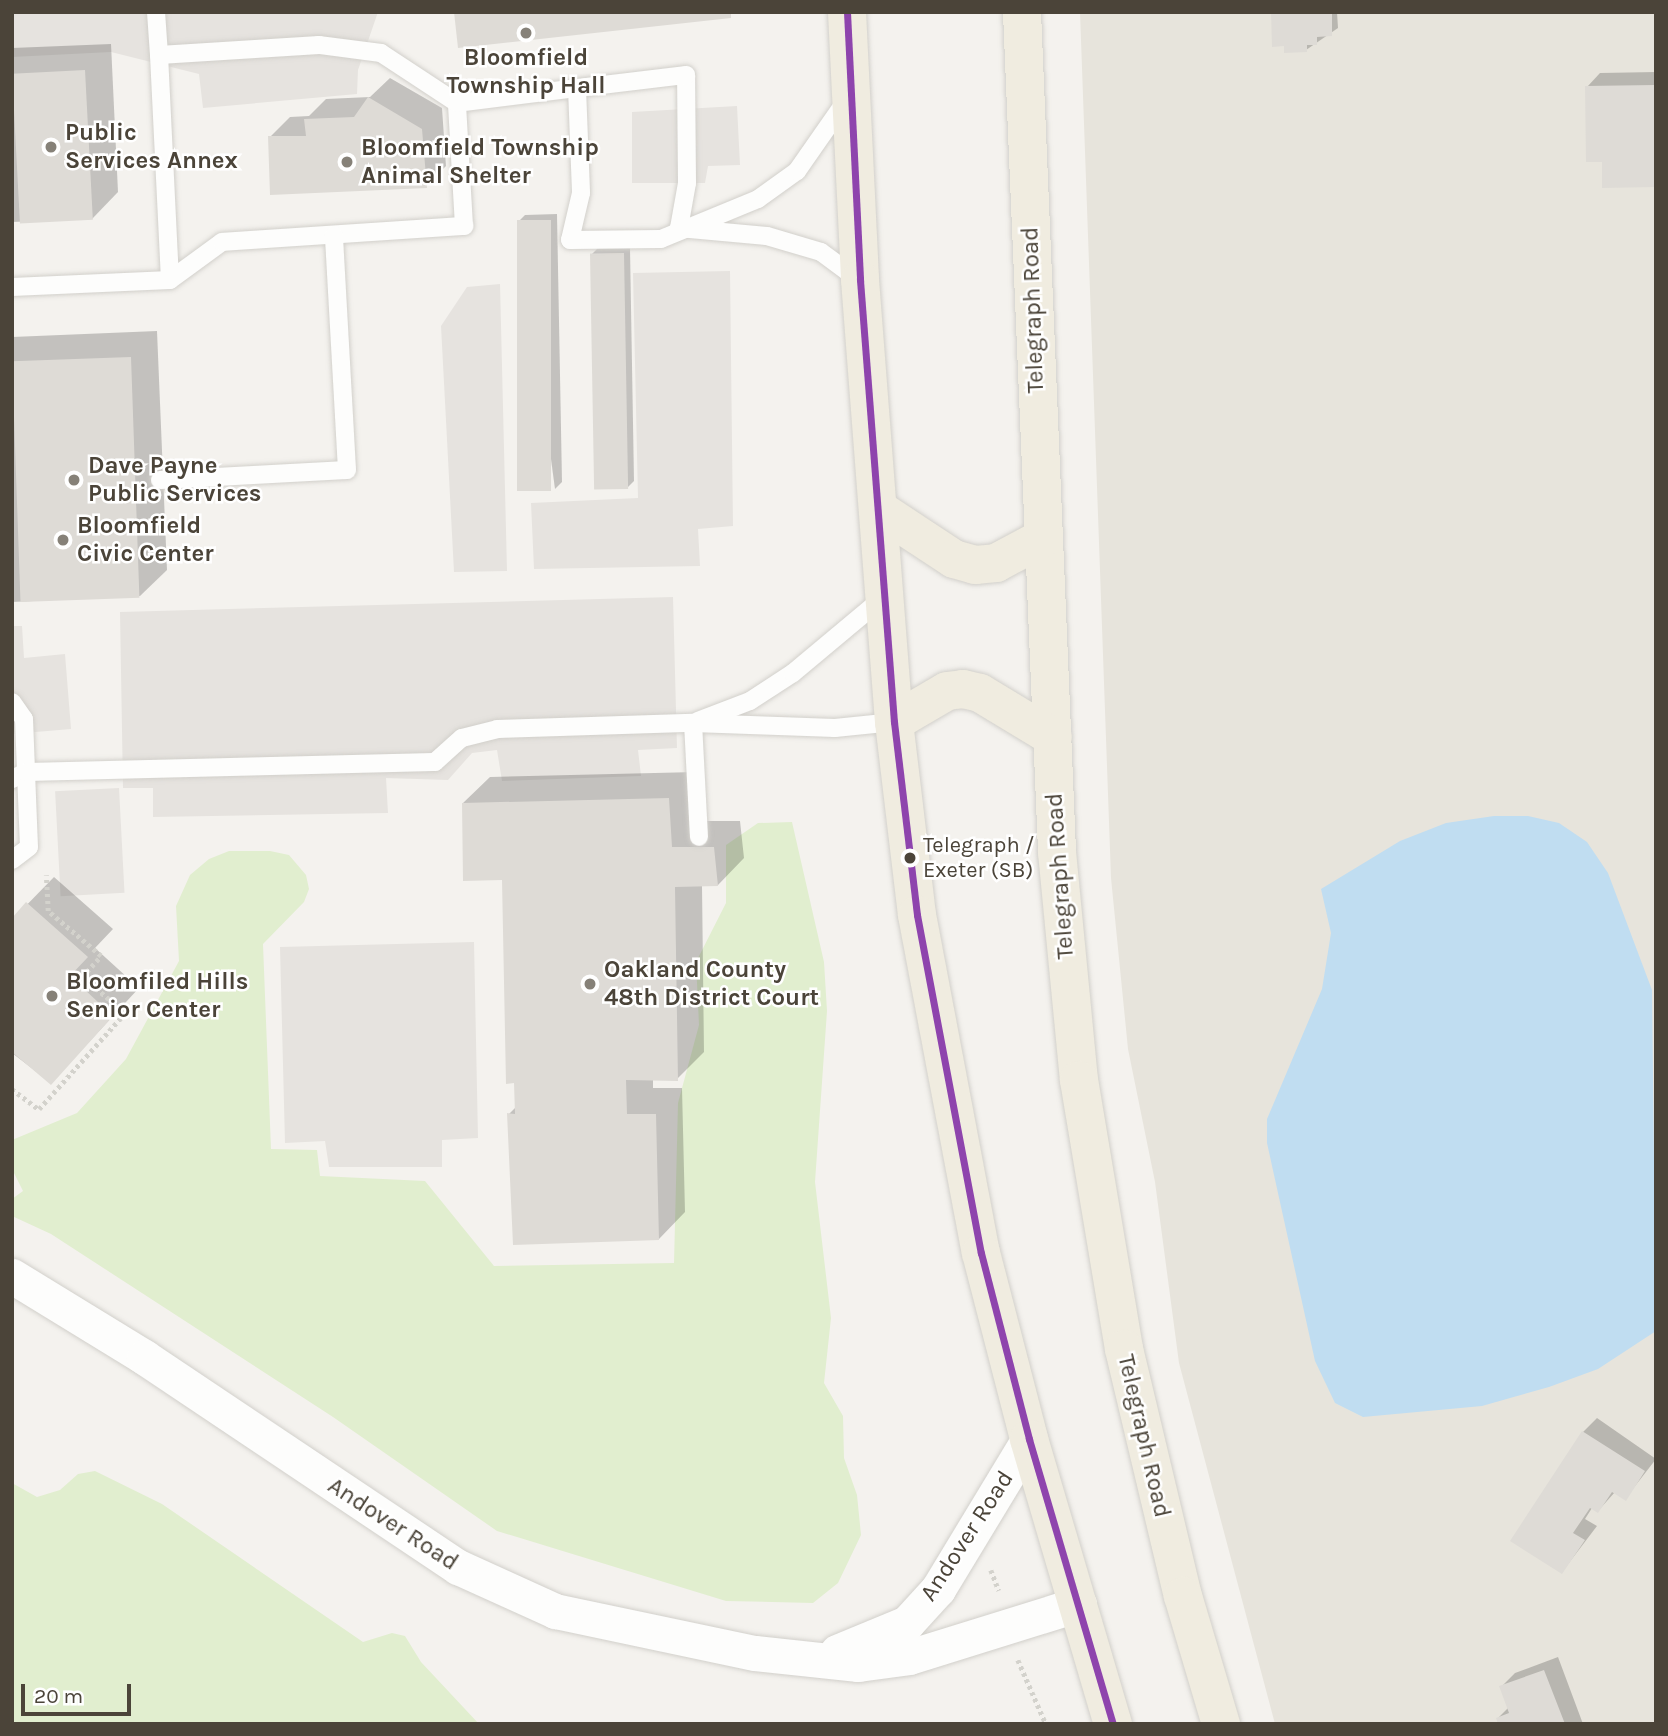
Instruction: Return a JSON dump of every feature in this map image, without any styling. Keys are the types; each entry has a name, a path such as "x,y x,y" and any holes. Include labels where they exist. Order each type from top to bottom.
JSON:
{"highway":[{"path":"847,12 860,281 881,511 894,722 931,1000 981,1252 1029,1438 1113,1724"},
{"name":"Telegraph Road","path":"1022,12 1043,538 1066,966 1108,1264 1162,1513 1221,1724"},
{"path":"881,511 954,559 975,565 996,563 1043,538"},
{"path":"894,722 947,691 963,689 980,692 1053,737"}],"street":[{"name":"Andover Road","path":"12,1276 144,1357 458,1567 507,1593 555,1611 755,1653 821,1657 858,1664 909,1657 1079,1604"},
{"name":"Andover Road","path":"821,1657 907,1623 939,1589 1029,1438"}],"lane":[{"path":"156,12 170,280"},
{"path":"159,55 319,45 380,53 457,103 686,75 687,183 679,228"},
{"path":"577,88 581,194 570,240 661,239 679,228 758,199 797,171 850,93"},
{"path":"12,287 170,280 222,242 464,226 457,103"},
{"path":"679,228 767,236 821,252 860,281"},
{"path":"160,480 347,470 334,234"},
{"path":"693,723 750,701 772,687 885,596"},
{"path":"12,702 24,719 19,775 29,847 12,860"},
{"path":"19,775 435,762 462,738 497,729 693,723 835,727 894,722"},
{"path":"693,723 699,836"}],"path":[{"path":"12,1089 38,1109 125,1013 82,976 101,956 48,911 46,875"},
{"path":"990,1567 1004,1602"},
{"path":"1014,1650 1046,1724"}],"shaded area":[{"path":"12,12 378,12 358,70 357,94 203,108 199,74 111,52 12,57"},
{"path":"1080,12 1656,12 1656,1724 1275,1724 1179,1363 1155,1182 1128,1049 1111,878"},
{"path":"737,106 740,165 708,166 705,183 632,183 632,112"},
{"path":"730,271 733,526 698,529 700,566 534,569 531,503 638,498 633,273"},
{"path":"500,284 507,571 454,572 441,326 467,287"},
{"path":"673,597 677,748 638,750 641,776 502,781 497,750 472,753 448,780 386,778 388,813 153,817 153,788 123,788 120,612"},
{"path":"12,626 22,626 24,658 65,654 71,729 12,734"},
{"path":"119,788 124,893 61,896 55,791"},
{"path":"474,942 478,1138 442,1140 442,1167 329,1167 325,1141 285,1143 280,947"}],"green space":[{"path":"792,822 824,962 827,1011 815,1182 831,1318 824,1383 843,1416 844,1458 857,1495 861,1535 838,1583 813,1603 726,1601 497,1531 333,1417 51,1234 12,1216 12,1199 23,1191 12,1169 12,1140 77,1113 126,1059 179,961 176,906 190,875 209,859 229,851 270,851 289,855 306,875 309,889 304,902 263,944 271,1149 317,1150 320,1176 425,1181 494,1266 674,1263 678,1103 699,1025 696,962 726,903 726,845 758,823"},
{"path":"95,1471 162,1504 363,1642 392,1633 405,1636 421,1662 479,1724 12,1724 12,1483 37,1497 60,1490 78,1474"}],"water":[{"path":"1494,816 1528,816 1559,823 1587,842 1608,873 1652,990 1656,1331 1598,1369 1549,1387 1482,1406 1363,1417 1335,1403 1315,1361 1267,1143 1267,1119 1322,989 1331,933 1321,889 1400,841 1446,823"}],"building":[{"name":"Bloomfield Township Hall","path":"454,12 731,12 731,18 458,48"},
{"path":"1271,12 1332,12 1332,36 1317,37 1317,45 1307,45 1307,52 1284,53 1284,46 1272,47"},
{"name":"Public Services Annex","path":"85,70 93,220 20,224 12,74"},
{"path":"1655,85 1656,187 1602,188 1602,162 1586,162 1585,86"},
{"name":"Bloomfield Township Animal Shelter","path":"368,97 422,129 427,188 270,195 268,136 306,136 304,119 354,117"},
{"path":"517,220 551,220 551,491 517,491"},
{"path":"624,253 628,489 594,490 590,254"},
{"name":"Dave Payne Public Services","path":"131,357 139,598 20,602 12,361"},
{"name":"Oakland County 48th District Court","path":"669,798 672,847 714,847 718,886 675,887 678,1081 626,1080 627,1114 656,1114 659,1240 513,1245 507,1113 515,1114 514,1083 506,1084 502,880 463,881 462,803"},
{"name":"Bloomfiled Hills Senior Center","path":"26,902 88,957 70,976 113,1016 51,1085 12,1052 12,918"},
{"path":"1582,1431 1645,1471 1626,1501 1612,1492 1598,1513 1590,1508 1573,1533 1585,1540 1562,1574 1510,1541"},
{"path":"1544,1670 1565,1724 1498,1724 1496,1718 1509,1713 1499,1686"}],"transit line":[{"path":"847,12 860,280 894,722 917,915 981,1253 1029,1439 1113,1724"}],"place":[{"name":"Bloomfield Township Hall","path":"526,33"},
{"name":"Public Services Annex","path":"51,147"},
{"name":"Bloomfield Township Animal Shelter","path":"347,162"},
{"name":"Dave Payne Public Services","path":"74,480"},
{"name":"Bloomfield Civic Center","path":"63,540"},
{"name":"Telegraph / Exeter (SB)","path":"910,858"},
{"name":"Oakland County 48th District Court","path":"590,984"},
{"name":"Bloomfiled Hills Senior Center","path":"52,996"}]}
